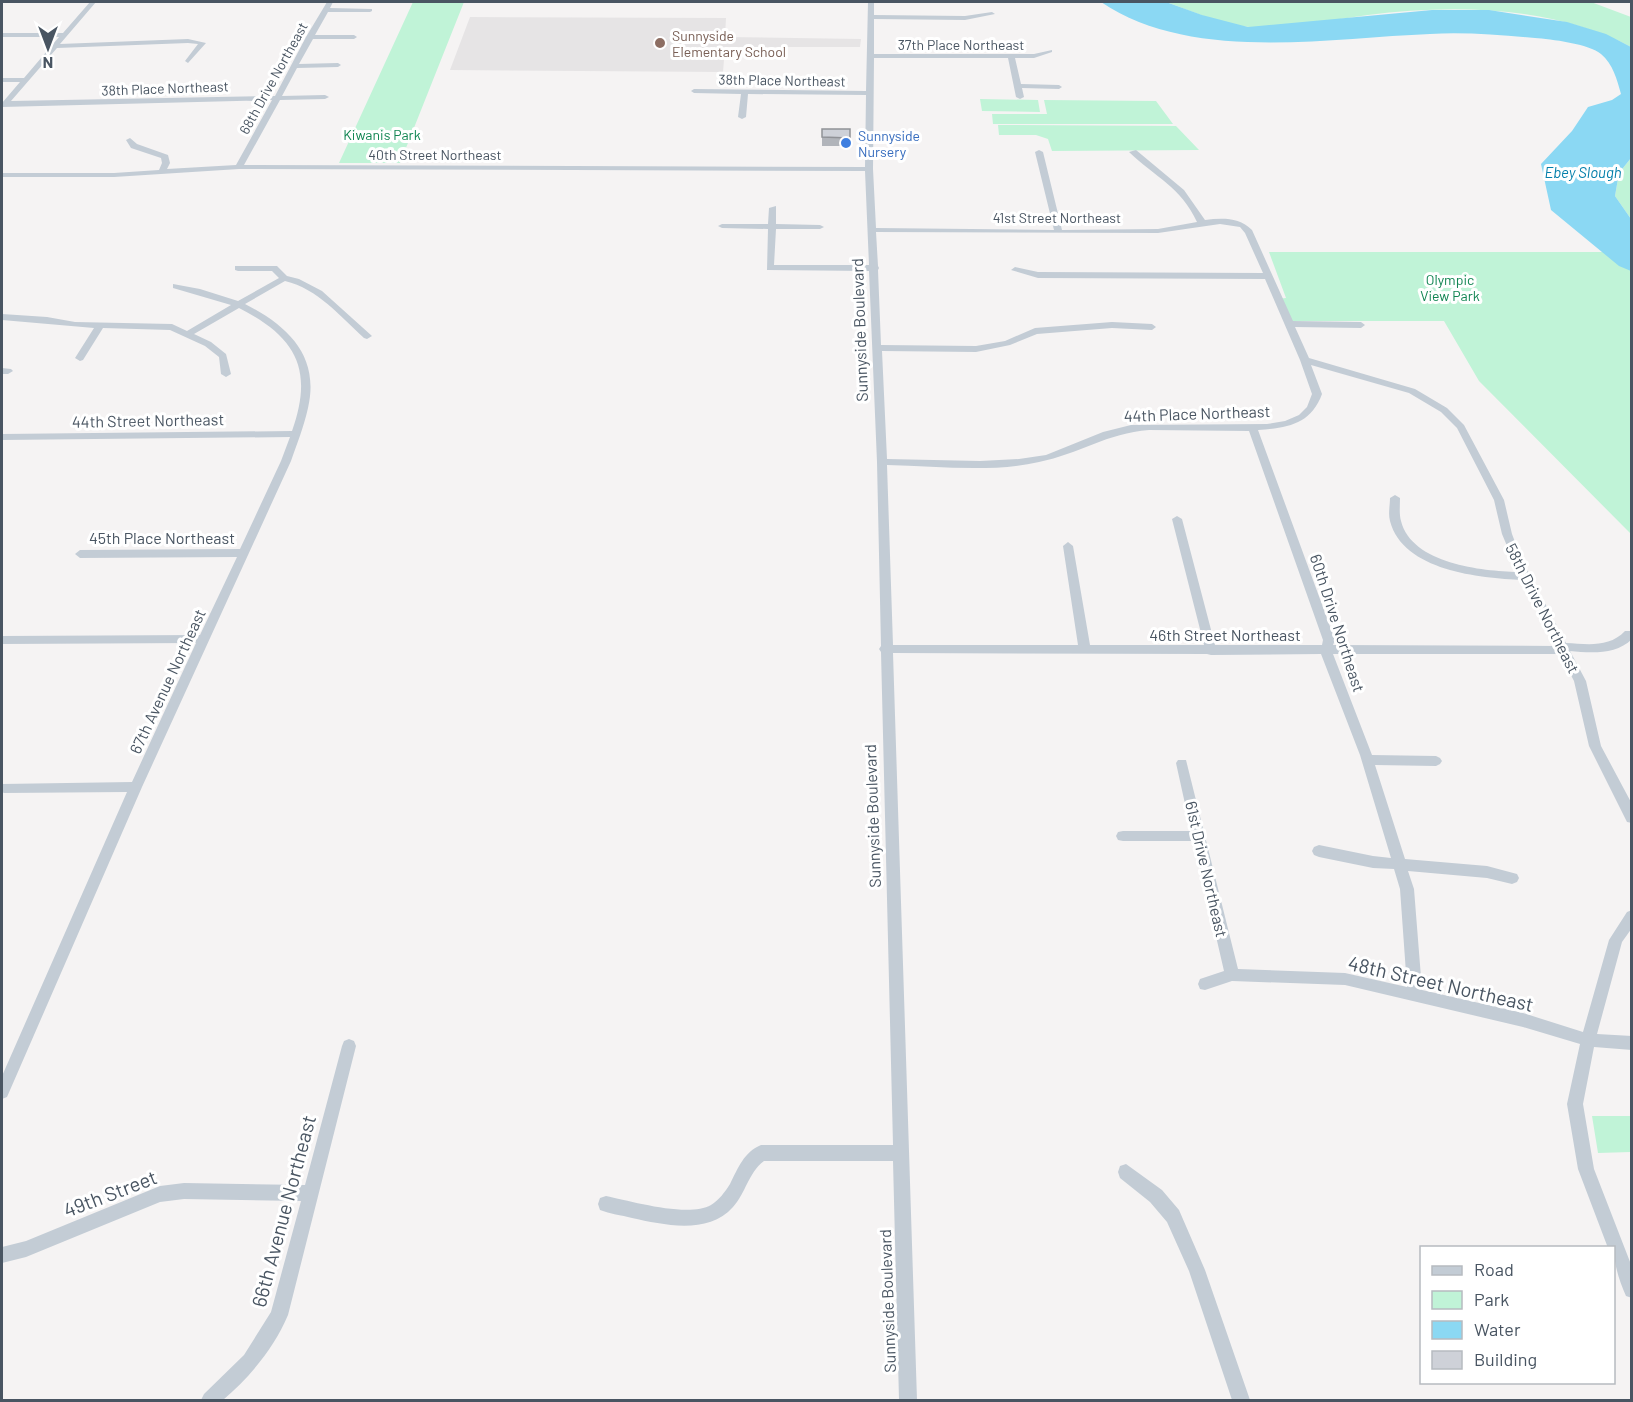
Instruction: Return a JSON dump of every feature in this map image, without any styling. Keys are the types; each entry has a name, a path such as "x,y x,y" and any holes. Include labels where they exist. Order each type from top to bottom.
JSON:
{"street":[{"path":"4,105 93,2"},
{"name":"68th Drive Northeast","path":"239,167 330,2"},
{"path":"869,169 873,17 871,2"},
{"path":"324,10 370,10"},
{"path":"873,17 964,18 992,14"},
{"path":"2,35 63,35"},
{"path":"309,37 354,37"},
{"path":"54,46 110,46 179,41 203,43 188,61"},
{"name":"37th Place Northeast","path":"872,56 1034,56 1050,51"},
{"path":"1011,56 1020,97"},
{"path":"293,66 338,65"},
{"path":"2,80 25,80"},
{"path":"1018,86 1059,87"},
{"name":"38th Place Northeast","path":"694,91 871,93"},
{"path":"742,117 745,92"},
{"name":"38th Place Northeast","path":"4,105 325,97"},
{"path":"130,140 134,146 165,157 166,163 162,172"},
{"path":"1039,152 1058,230"},
{"path":"1133,152 1185,193 1194,203 1202,223"},
{"name":"40th Street Northeast","path":"2,175 114,175 239,167 869,169"},
{"name":"Sunnyside Boulevard","path":"869,169 882,462 885,649 908,1401"},
{"path":"773,208 770,268 875,268"},
{"name":"41st Street Northeast","path":"873,230 1160,231 1202,223 1240,224 1246,227 1268,276"},
{"path":"722,226 820,227"},
{"path":"238,268 274,268 284,278 299,281 318,291 367,336"},
{"path":"1015,270 1038,275 1268,276 1305,360"},
{"path":"189,333 237,303 284,278"},
{"name":"67th Avenue Northeast","path":"2,1092 136,787 286,461 302,413 306,390 304,363 290,339 269,318 237,303 176,286"},
{"path":"2,317 100,325 156,325 189,333 223,356 226,374"},
{"path":"1290,324 1361,325"},
{"path":"80,358 100,325"},
{"path":"878,348 976,349 1007,343 1035,331 1112,325 1152,327"},
{"name":"44th Place Northeast","path":"882,462 1026,462 1052,457 1102,435 1132,428 1284,424 1302,417 1310,410 1317,394 1305,360"},
{"name":"58th Drive Northeast","path":"1305,360 1412,391 1453,418 1468,440 1499,500 1511,546 1580,681 1595,746 1631,815"},
{"name":"60th Drive Northeast","path":"1252,426 1329,640 1326,651 1368,760 1407,890 1414,995"},
{"name":"44th Street Northeast","path":"2,437 294,434"},
{"path":"1395,498 1394,523 1398,532 1425,555 1462,571 1526,576"},
{"path":"1177,519 1211,651"},
{"path":"1068,546 1085,650"},
{"name":"45th Place Northeast","path":"80,554 244,554"},
{"name":"46th Street Northeast","path":"885,649 1326,651 1563,648 1614,646 1624,641 1629,634"},
{"path":"2,640 205,639"},
{"path":"1368,760 1436,761"},
{"name":"61st Drive Northeast","path":"1182,763 1232,975"},
{"path":"4,788 136,787"},
{"path":"1123,836 1199,836"},
{"path":"1319,851 1399,865 1487,872 1512,878"},
{"path":"1614,1246 1594,1195 1579,1139 1575,1104 1588,1040 1616,940 1632,916"},
{"name":"48th Street Northeast","path":"1205,984 1232,975 1345,978 1523,1020 1588,1040 1632,1043"},
{"name":"66th Avenue Northeast","path":"210,1401 239,1376 261,1349 279,1315 348,1047"},
{"path":"606,1204 698,1218 716,1212 726,1203 749,1161 761,1153 900,1153"},
{"path":"1126,1172 1156,1196 1173,1216 1197,1270 1241,1401"},
{"name":"49th Street","path":"2,1255 26,1249 160,1194 184,1191 309,1193"},
{"path":"1615,1248 1632,1290"}],"shaded area":[{"name":"Sunnyside Elementary School","path":"470,17 726,18 725,37 861,39 860,47 725,47 723,72 450,70"}],"green space":[{"name":"Kiwanis Park","path":"413,2 464,2 400,163 339,163"},
{"path":"1166,2 1591,2 1631,17 1631,47 1601,33 1569,23 1502,12 1469,9 1401,12 1294,25 1249,27 1218,21"},
{"path":"980,99 1038,100 1040,112 982,111"},
{"path":"1044,100 1156,101 1173,124 993,124 992,114 1047,114"},
{"path":"998,125 1176,126 1199,150 1052,151 1048,139 1036,135 999,135"},
{"path":"1631,158 1631,219 1615,196 1619,173"},
{"name":"Olympic View Park","path":"1269,252 1606,252 1631,266 1631,534 1479,381 1444,321 1286,321 1276,299 1286,298"},
{"path":"1592,1116 1631,1116 1631,1152 1598,1153"}],"water":[{"name":"Ebey Slough","path":"1101,2 1166,2 1202,15 1248,27 1432,10 1489,10 1567,22 1606,34 1631,47 1631,158 1619,173 1615,196 1631,219 1631,271 1619,266 1551,210 1541,164 1572,131 1588,107 1612,100 1621,94 1612,67 1596,50 1550,40 1470,34 1430,34 1304,42 1217,40 1176,33 1137,21"}],"building":[{"path":"822,129 850,129 850,138 822,137"}],"place":[{"name":"Sunnyside Elementary School","path":"660,43"},
{"name":"Sunnyside Nursery","path":"846,143"}]}
